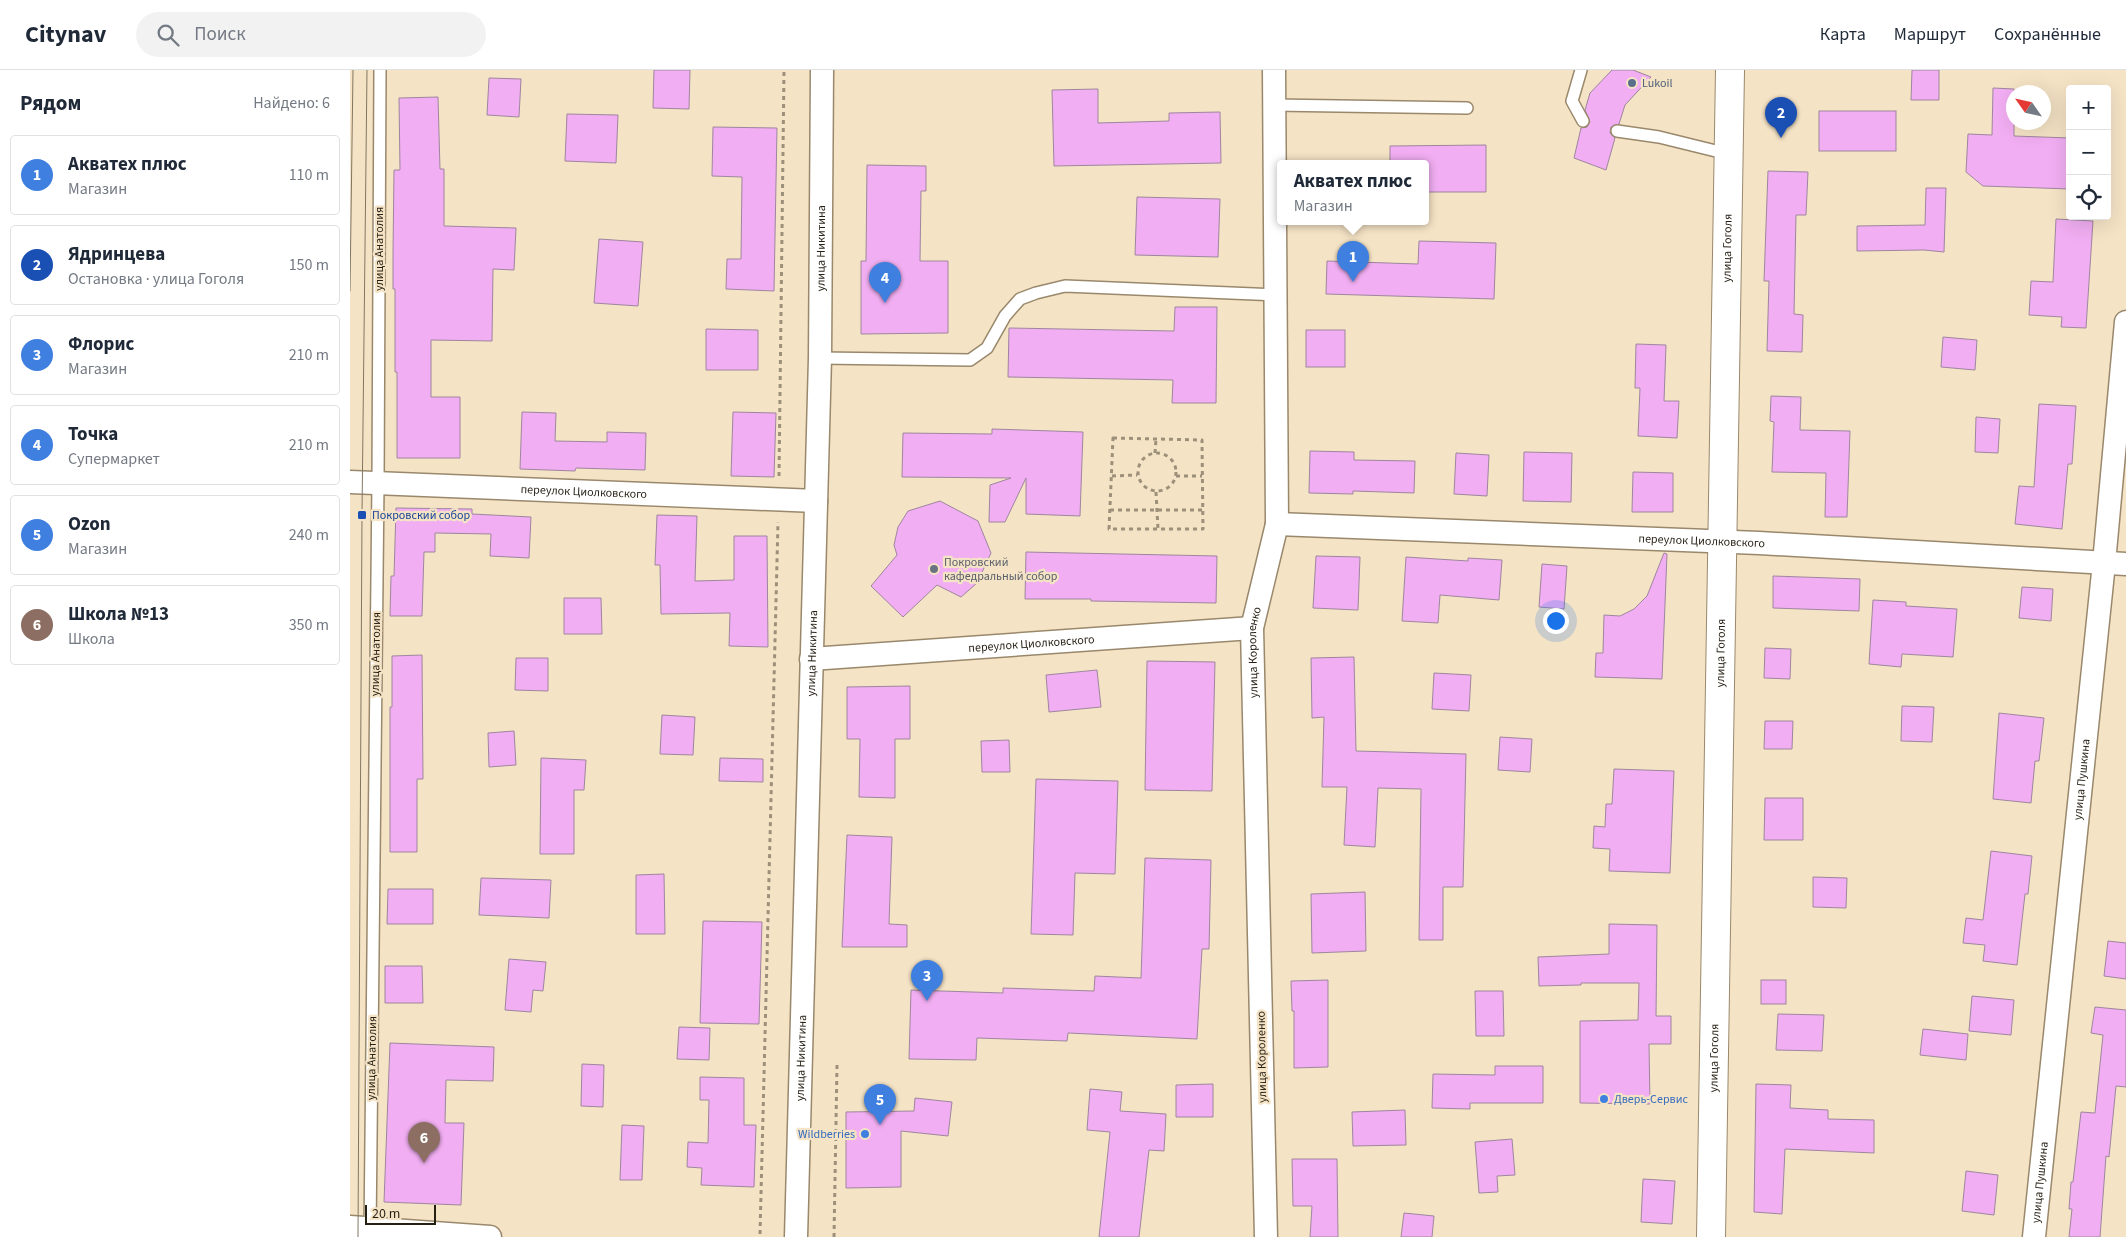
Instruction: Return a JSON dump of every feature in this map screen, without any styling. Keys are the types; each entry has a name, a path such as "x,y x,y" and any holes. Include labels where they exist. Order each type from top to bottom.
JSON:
{"street":[{"name":"улица Никитина","path":"796,1237 820,358 822,70"},
{"name":"улица Короленко","path":"1266,1237 1252,628 1277,524 1274,70"},
{"name":"улица Гоголя","path":"1710,1237 1730,70"},
{"name":"улица Пушкина","path":"2034,1237 2104,563 2126,322"},
{"name":"переулок Циолковского","path":"350,482 816,501"},
{"name":"переулок Циолковского","path":"1277,524 1722,542 2126,564"},
{"name":"переулок Циолковского","path":"811,659 1252,628"},
{"path":"363,1231 490,1237"}],"lane":[{"name":"улица Анатолия","path":"363,1231 378,484 380,70"},
{"path":"1581,70 1572,100 1582,121"},
{"path":"1274,105 1467,108"},
{"path":"1617,131 1659,137 1728,154"},
{"path":"820,358 970,360 987,348 1005,316 1020,299 1036,292 1065,286 1276,295"}],"path":[{"path":"779,480 784,70"},
{"path":"1113,438 1202,440 1203,529 1109,529 1112,476 1113,438"},
{"path":"1156,439 1156,453"},
{"path":"1156,453 1164,454 1170,458 1174,463 1176,476 1170,487 1164,491 1156,492 1146,489 1141,484 1137,475 1141,461 1146,456 1156,453"},
{"path":"1112,476 1137,475"},
{"path":"1176,476 1202,476"},
{"path":"1156,492 1158,529"},
{"path":"1110,510 1203,510"},
{"path":"760,1234 778,521"},
{"path":"834,1237 837,1065"}],"building":[{"path":"654,70 690,70 689,109 653,108"},
{"path":"1612,70 1633,70 1651,77 1625,105 1619,124 1611,127 1610,133 1615,138 1606,170 1574,158 1581,128 1587,127 1590,122 1585,110 1590,93"},
{"path":"1912,70 1939,70 1939,100 1911,100"},
{"path":"489,78 521,79 519,117 487,115"},
{"path":"1993,88 2006,89 2006,130 2014,130 2014,136 2066,138 2066,189 1983,186 1966,172 1968,134 1992,135"},
{"path":"1098,89 1098,123 1169,121 1169,113 1220,112 1221,163 1054,166 1052,90"},
{"path":"438,97 440,169 444,169 444,226 516,228 514,270 493,269 492,341 431,340 431,397 460,397 460,458 397,458 397,372 395,372 393,253 394,170 400,170 399,98"},
{"path":"1819,111 1896,111 1896,151 1819,151"},
{"path":"567,114 618,115 616,163 565,161"},
{"path":"713,127 777,128 774,291 726,289 727,259 741,259 742,177 712,176"},
{"path":"1486,145 1486,192 1429,192 1429,160 1390,160 1390,146"},
{"path":"867,165 926,166 926,191 921,191 920,261 948,261 948,333 861,334 861,261 866,261"},
{"path":"1768,171 1808,172 1806,215 1796,215 1794,314 1803,315 1802,352 1767,351 1769,281 1764,281"},
{"path":"1926,188 1946,188 1944,252 1924,250 1857,251 1857,226 1925,225"},
{"path":"1137,197 1220,199 1218,257 1135,255"},
{"path":"2056,219 2093,221 2086,328 2061,327 2062,317 2029,315 2031,281 2053,282"},
{"path":"599,239 643,242 638,306 594,303"},
{"path":"1419,241 1496,243 1494,299 1326,294 1327,261 1418,264"},
{"path":"1175,307 1217,307 1216,403 1172,403 1173,380 1008,377 1009,328 1174,331"},
{"path":"706,329 758,330 758,370 706,370"},
{"path":"1306,330 1345,330 1345,367 1306,367"},
{"path":"1943,337 1977,340 1975,370 1941,367"},
{"path":"1636,344 1666,345 1664,401 1679,401 1677,438 1638,436 1640,388 1635,388"},
{"path":"1771,396 1801,397 1800,430 1850,431 1847,517 1825,517 1826,473 1772,472 1774,422 1770,421"},
{"path":"2039,404 2076,406 2072,464 2068,464 2062,529 2015,524 2019,486 2034,487"},
{"path":"522,412 556,413 555,441 607,442 607,432 646,433 645,470 576,468 575,471 520,469"},
{"path":"733,412 776,413 774,477 731,476"},
{"path":"1976,417 2000,419 1998,453 1975,452"},
{"path":"992,429 1083,432 1080,516 1026,514 1026,478 1005,522 989,522 990,485 1011,478 902,477 903,433 992,434"},
{"path":"1310,451 1354,452 1354,460 1415,461 1414,493 1353,491 1353,494 1309,493"},
{"path":"1524,452 1572,453 1571,502 1523,501"},
{"path":"1456,453 1489,455 1487,496 1454,494"},
{"path":"1633,472 1673,473 1673,512 1632,512"},
{"name":"Покровский кафедральный собор","path":"940,501 978,521 991,553 977,583 961,597 937,585 903,617 871,586 897,555 894,545 898,527 908,511"},
{"path":"396,508 472,509 472,514 531,517 529,558 490,556 491,534 435,533 435,552 424,552 422,616 390,616 391,576 394,576"},
{"path":"657,515 697,516 695,581 734,580 734,536 767,536 768,647 729,646 730,613 661,614 660,565 655,565"},
{"path":"1026,552 1217,556 1216,603 1025,599"},
{"path":"1664,553 1667,554 1662,679 1595,677 1596,653 1603,653 1604,615 1620,616 1634,609 1647,596"},
{"path":"1316,556 1360,557 1358,610 1313,608"},
{"path":"1406,557 1468,561 1468,558 1502,560 1499,600 1440,595 1438,623 1402,621"},
{"path":"1542,564 1567,566 1564,609 1539,607"},
{"path":"1773,576 1860,579 1859,611 1773,608"},
{"path":"2022,587 2053,589 2051,621 2019,618"},
{"path":"564,598 601,598 602,634 564,634"},
{"path":"1873,600 1906,602 1906,606 1957,609 1953,657 1902,654 1901,667 1869,664"},
{"path":"1765,648 1791,649 1790,679 1764,678"},
{"path":"422,655 423,779 417,779 417,852 390,852 392,656"},
{"path":"1354,657 1356,751 1466,754 1463,887 1443,887 1443,940 1419,940 1421,789 1378,788 1375,847 1344,845 1347,787 1322,787 1324,717 1312,718 1311,658"},
{"path":"516,658 548,658 548,691 515,690"},
{"path":"1147,661 1215,662 1212,791 1145,790"},
{"path":"1097,670 1101,707 1049,712 1046,675"},
{"path":"1434,673 1471,675 1469,711 1432,709"},
{"path":"910,686 910,739 895,739 895,798 859,797 860,739 847,739 847,687"},
{"path":"1902,706 1934,707 1932,742 1901,741"},
{"path":"1999,713 2044,718 2039,761 2035,761 2031,803 1993,799"},
{"path":"662,715 695,717 693,755 660,754"},
{"path":"1765,721 1793,721 1792,749 1764,749"},
{"path":"514,731 516,765 489,767 488,733"},
{"path":"1500,737 1532,739 1530,772 1498,770"},
{"path":"1009,740 1010,772 982,772 981,741"},
{"path":"541,758 586,760 584,790 574,790 574,854 540,854"},
{"path":"720,758 763,759 763,782 719,781"},
{"path":"1614,769 1674,771 1670,873 1609,871 1610,849 1593,848 1594,826 1605,827 1606,804 1612,804"},
{"path":"1036,779 1118,781 1115,874 1075,873 1073,935 1031,934"},
{"path":"1765,798 1803,798 1803,840 1764,840"},
{"path":"847,835 892,837 889,924 907,925 907,947 842,947"},
{"path":"1991,851 2032,856 2028,894 2025,894 2017,965 1983,961 1985,945 1963,943 1966,918 1983,920"},
{"path":"1145,858 1211,860 1209,949 1202,949 1197,1039 1068,1033 1067,1041 977,1038 976,1060 909,1059 911,990 1003,993 1003,988 1094,991 1095,976 1141,978"},
{"path":"664,874 665,934 636,934 636,875"},
{"path":"1813,877 1847,878 1846,908 1813,907"},
{"path":"481,878 551,880 549,918 479,915"},
{"path":"388,889 433,889 433,924 387,924"},
{"path":"1365,892 1366,951 1312,953 1311,894"},
{"path":"703,921 762,922 759,1024 700,1023"},
{"path":"1609,924 1657,925 1656,1016 1671,1016 1671,1044 1649,1044 1650,1104 1580,1103 1580,1021 1638,1020 1639,983 1581,983 1581,985 1539,986 1538,957 1609,954"},
{"path":"2108,941 2126,943 2126,979 2104,976"},
{"path":"509,959 546,962 543,991 533,990 531,1012 505,1010"},
{"path":"385,966 422,966 423,1003 385,1003"},
{"path":"1328,980 1328,1067 1294,1068 1294,1011 1292,1011 1291,981"},
{"path":"1761,980 1786,980 1786,1004 1761,1004"},
{"path":"1475,991 1503,991 1504,1036 1476,1036"},
{"path":"1972,996 2014,1000 2011,1035 1969,1031"},
{"path":"2095,1007 2126,1010 2126,1087 2116,1086 2109,1157 2106,1156 2100,1237 2069,1237 2072,1209 2069,1209 2071,1182 2073,1182 2081,1112 2095,1113 2103,1035 2091,1033"},
{"path":"1778,1014 1824,1015 1822,1051 1776,1050"},
{"path":"679,1027 710,1028 709,1060 677,1059"},
{"path":"1923,1029 1968,1034 1966,1060 1920,1055"},
{"path":"390,1043 494,1047 493,1081 446,1080 445,1123 464,1123 461,1205 384,1202"},
{"path":"582,1064 604,1065 603,1107 581,1106"},
{"path":"1495,1066 1543,1066 1543,1103 1470,1103 1470,1109 1432,1108 1433,1074 1495,1075"},
{"path":"700,1077 744,1078 744,1125 756,1125 754,1187 701,1185 702,1168 687,1167 688,1142 708,1143 709,1100 700,1100"},
{"path":"1213,1084 1213,1117 1176,1117 1176,1085"},
{"path":"1756,1084 1791,1085 1790,1108 1828,1110 1828,1119 1874,1120 1874,1153 1785,1149 1782,1214 1754,1212"},
{"path":"1090,1089 1122,1092 1120,1111 1166,1114 1164,1151 1149,1150 1139,1237 1099,1237 1110,1132 1087,1130"},
{"path":"915,1098 952,1102 948,1136 901,1131 901,1187 846,1188 846,1112 914,1111"},
{"path":"1405,1110 1406,1145 1353,1146 1352,1112"},
{"path":"622,1125 644,1126 642,1180 620,1180"},
{"path":"1512,1139 1515,1175 1497,1176 1498,1192 1479,1193 1475,1142"},
{"path":"1292,1159 1337,1159 1338,1237 1310,1237 1312,1206 1293,1206"},
{"path":"1966,1171 1998,1175 1994,1215 1962,1211"},
{"path":"1643,1179 1675,1181 1672,1224 1641,1222"},
{"path":"1404,1213 1434,1216 1432,1237 1401,1237"}],"tram line":[{"path":"350,291 353,70"},
{"path":"358,1237 362,515 367,70"}],"place":[{"name":"Lukoil","path":"1632,83"},
{"name":"Ядринцева","path":"1781,138"},
{"name":"Акватех плюс","path":"1353,282"},
{"name":"Точка","path":"885,303"},
{"name":"Покровский собор","path":"362,515"},
{"name":"Покровский кафедральный собор","path":"934,569"},
{"name":"Флорис","path":"927,1001"},
{"name":"Дверь-Сервис","path":"1604,1099"},
{"name":"Ozon","path":"880,1125"},
{"name":"Wildberries","path":"865,1134"},
{"name":"Школа №13","path":"424,1163"}]}
